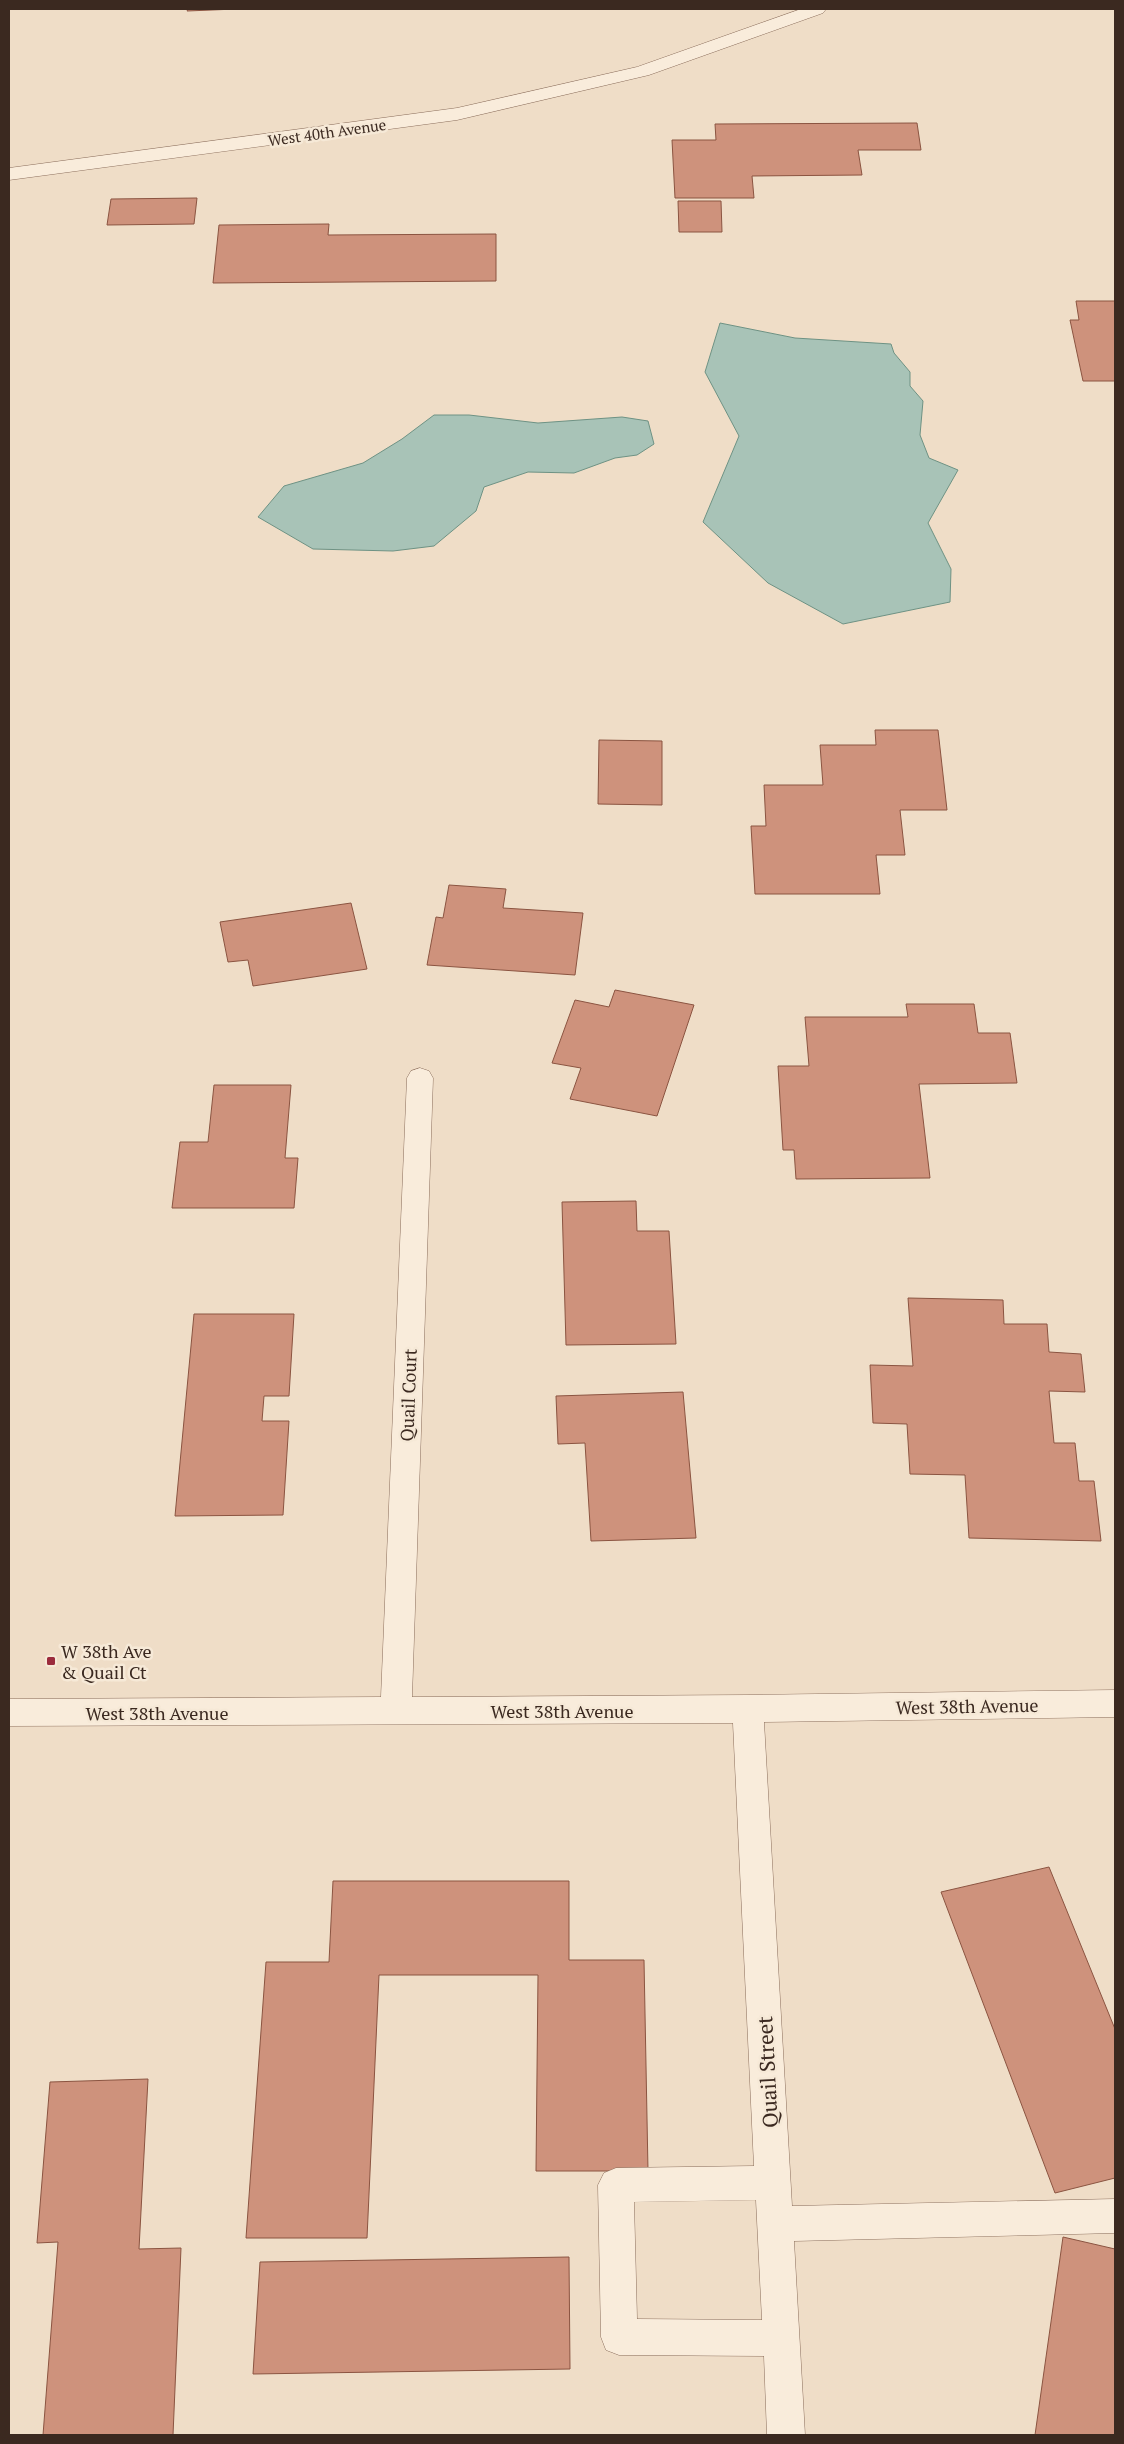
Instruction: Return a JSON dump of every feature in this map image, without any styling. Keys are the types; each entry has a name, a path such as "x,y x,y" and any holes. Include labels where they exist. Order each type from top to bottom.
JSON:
{"street":[{"name":"West 40th Avenue","path":"9,174 457,114 643,71 817,9"},
{"name":"Quail Court","path":"396,1712 420,1078"},
{"name":"West 38th Avenue","path":"9,1713 748,1709 1115,1703"},
{"name":"Quail Street","path":"748,1709 786,2435"},
{"path":"773,2183 616,2185 619,2337 781,2338"},
{"path":"775,2224 1115,2216"}],"shaded area":[{"path":"720,323 795,338 891,344 894,353 910,372 910,386 923,401 920,435 929,458 958,470 928,523 951,569 950,602 843,624 768,583 703,522 739,436 705,372"},
{"path":"434,415 469,415 538,423 622,417 648,421 654,444 637,455 615,458 574,473 528,472 484,487 476,511 434,546 393,551 313,549 258,517 284,486 363,463 402,439"}],"building":[{"path":"188,9 236,9 187,11"},
{"path":"917,123 921,150 858,150 862,175 752,176 754,198 675,198 672,140 716,140 715,124"},
{"path":"197,198 194,224 107,225 111,199"},
{"path":"678,201 721,201 722,232 679,232"},
{"path":"329,224 328,235 496,234 496,281 213,283 219,225"},
{"path":"1076,301 1115,301 1115,381 1083,381 1070,320 1079,320"},
{"path":"875,730 938,730 947,810 900,810 905,855 876,855 880,894 755,894 751,826 766,826 764,785 823,785 820,745 876,745"},
{"path":"599,740 662,741 662,805 598,804"},
{"path":"449,885 506,889 503,908 583,913 575,975 427,965 436,917 443,918"},
{"path":"351,903 367,969 253,986 248,960 228,962 220,922"},
{"path":"615,990 694,1005 657,1116 570,1099 581,1068 552,1063 575,1000 609,1007"},
{"path":"906,1004 974,1004 978,1033 1010,1033 1017,1083 919,1084 930,1178 796,1179 794,1150 783,1150 778,1066 809,1066 805,1017 908,1017"},
{"path":"214,1085 291,1085 285,1158 298,1158 294,1208 172,1208 180,1142 208,1142"},
{"path":"636,1201 637,1231 669,1231 676,1344 566,1345 562,1202"},
{"path":"908,1298 1003,1300 1004,1324 1047,1324 1049,1352 1081,1354 1085,1392 1049,1391 1054,1443 1075,1443 1079,1481 1094,1481 1101,1541 969,1538 965,1475 910,1474 907,1424 873,1423 870,1365 913,1366"},
{"path":"194,1314 294,1314 289,1396 264,1396 262,1421 289,1421 283,1515 175,1516"},
{"path":"683,1392 696,1538 591,1541 585,1443 558,1444 556,1396"},
{"path":"1049,1867 1115,2029 1115,2178 1055,2193 941,1892"},
{"path":"333,1881 569,1881 569,1960 644,1960 648,2171 536,2171 538,1975 379,1975 367,2238 246,2238 266,1962 329,1962"},
{"path":"148,2079 139,2249 181,2248 173,2435 43,2435 58,2242 37,2243 50,2082"},
{"path":"1063,2237 1115,2249 1115,2435 1035,2435"},
{"path":"569,2257 570,2369 253,2374 260,2262"}],"place":[{"name":"W 38th Ave & Quail Ct","path":"51,1661"}]}
